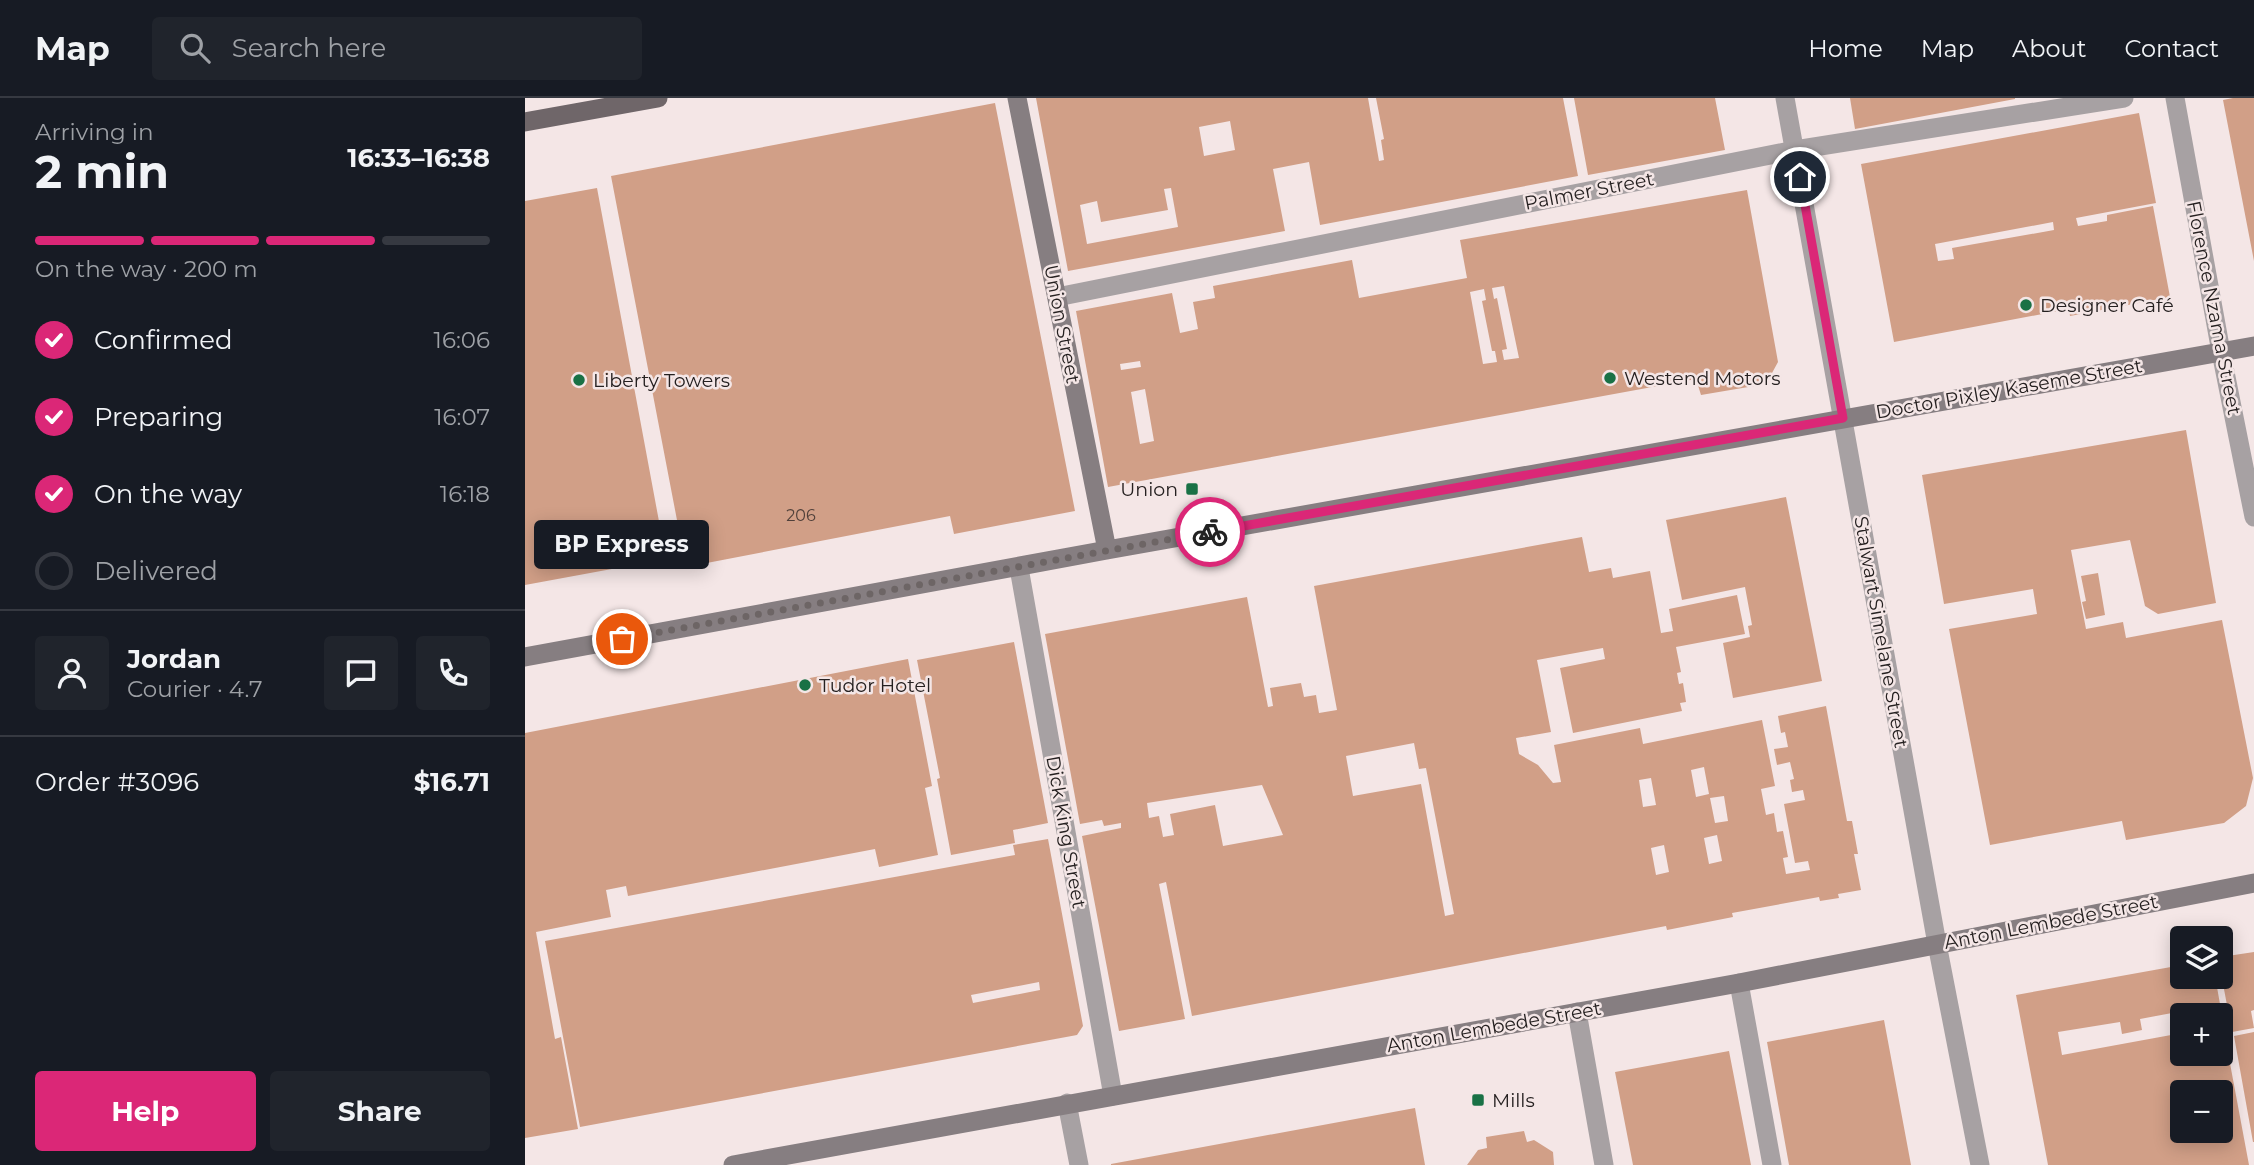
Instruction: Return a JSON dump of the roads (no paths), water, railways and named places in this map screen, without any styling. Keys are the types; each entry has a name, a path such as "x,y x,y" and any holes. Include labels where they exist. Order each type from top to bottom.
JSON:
{"main road":[{"path":"525,122 658,98"},
{"name":"Union Street","path":"1017,98 1107,550"},
{"name":"Doctor Pixley Kaseme Street","path":"525,657 1107,550 2254,346"},
{"name":"Anton Lembede Street","path":"733,1165 800,1159 1067,1104 1739,983 2254,883"}],"street":[{"name":"Stalwart Simelane Street","path":"1785,98 1937,944 1980,1165"},
{"name":"Palmer Street","path":"1057,297 1795,150 2125,98"},
{"name":"Florence Nzama Street","path":"2175,98 2254,517"},
{"name":"Dick King Street","path":"1019,568 1113,1096"},
{"path":"1739,983 1772,1165"},
{"path":"1577,1012 1604,1165"},
{"path":"1067,1104 1079,1165"}],"place":[{"name":"Designer Café","path":"2026,305"},
{"name":"Westend Motors","path":"1610,378"},
{"name":"Liberty Towers","path":"579,380"},
{"name":"Union","path":"1192,489"},
{"name":"BP Express","path":"622,639"},
{"name":"Tudor Hotel","path":"805,685"},
{"name":"Mills","path":"1478,1100"}]}
